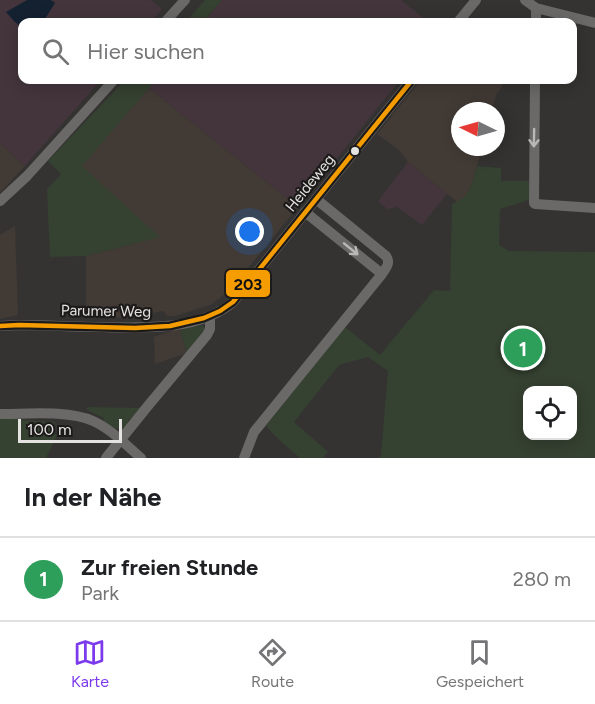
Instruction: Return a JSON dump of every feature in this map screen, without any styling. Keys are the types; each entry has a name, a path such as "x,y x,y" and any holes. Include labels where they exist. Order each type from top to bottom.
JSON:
{"street":[{"path":"169,18 185,0"},
{"path":"461,18 476,0"},
{"path":"525,0 536,8 575,18"},
{"path":"536,8 536,18"},
{"path":"577,18 595,23"},
{"path":"0,201 27,176 110,84"},
{"name":"Heideweg","path":"210,316 222,311 233,302 409,84"},
{"path":"535,84 534,203 595,208"},
{"path":"244,458 254,432 388,265 386,256 316,199"},
{"path":"306,212 382,274"},
{"path":"106,458 207,335 210,329 210,316"},
{"name":"Parumer Weg","path":"0,326 160,327 210,316"},
{"path":"0,414 80,416 100,425 141,458"}],"shaded area":[{"path":"0,0 151,0 162,9 154,18 18,18 18,84 97,84 25,166 0,143"},
{"path":"222,0 401,0 423,18 206,18"},
{"path":"152,84 397,84 298,207 149,88"},
{"path":"418,84 502,84 494,102 451,102 451,156 480,156 466,196 457,202 408,162 400,151 377,134"},
{"path":"149,88 298,207 229,291 210,305 175,316 167,316 164,311 151,313 151,317 86,318 86,256 159,237 81,166"},
{"path":"0,143 25,166 0,193"},
{"path":"408,162 447,194 422,225 397,207 387,209 378,201"},
{"path":"15,226 18,315 0,319 0,235"},
{"path":"180,330 187,353 155,364 154,337"}],"green space":[{"path":"205,0 222,0 206,18 189,18"},
{"path":"121,84 153,84 82,166 160,237 86,256 50,257 47,189 61,174 48,161"},
{"path":"477,166 501,168 501,181 529,181 529,200 500,209 499,245 509,251 595,252 595,458 379,458 388,371 368,357 339,365 294,422 328,452 323,458 300,458 266,426 345,327 380,355 434,290 450,291 452,204 467,193"},
{"path":"204,326 205,331 187,353 180,330"},
{"path":"87,407 142,408 128,421 125,428 116,429 103,421 104,418 87,410"},
{"path":"0,417 55,422 51,432 57,435 46,458 0,458"}],"water":[{"path":"27,0 51,0 55,3 46,18 18,18 18,24 6,12"}],"transit line":[{"name":"203","path":"0,326 135,328 170,326 204,318 220,311 233,302 409,84"}],"place":[{"name":"Zur freien Stunde","path":"523,348"}]}
